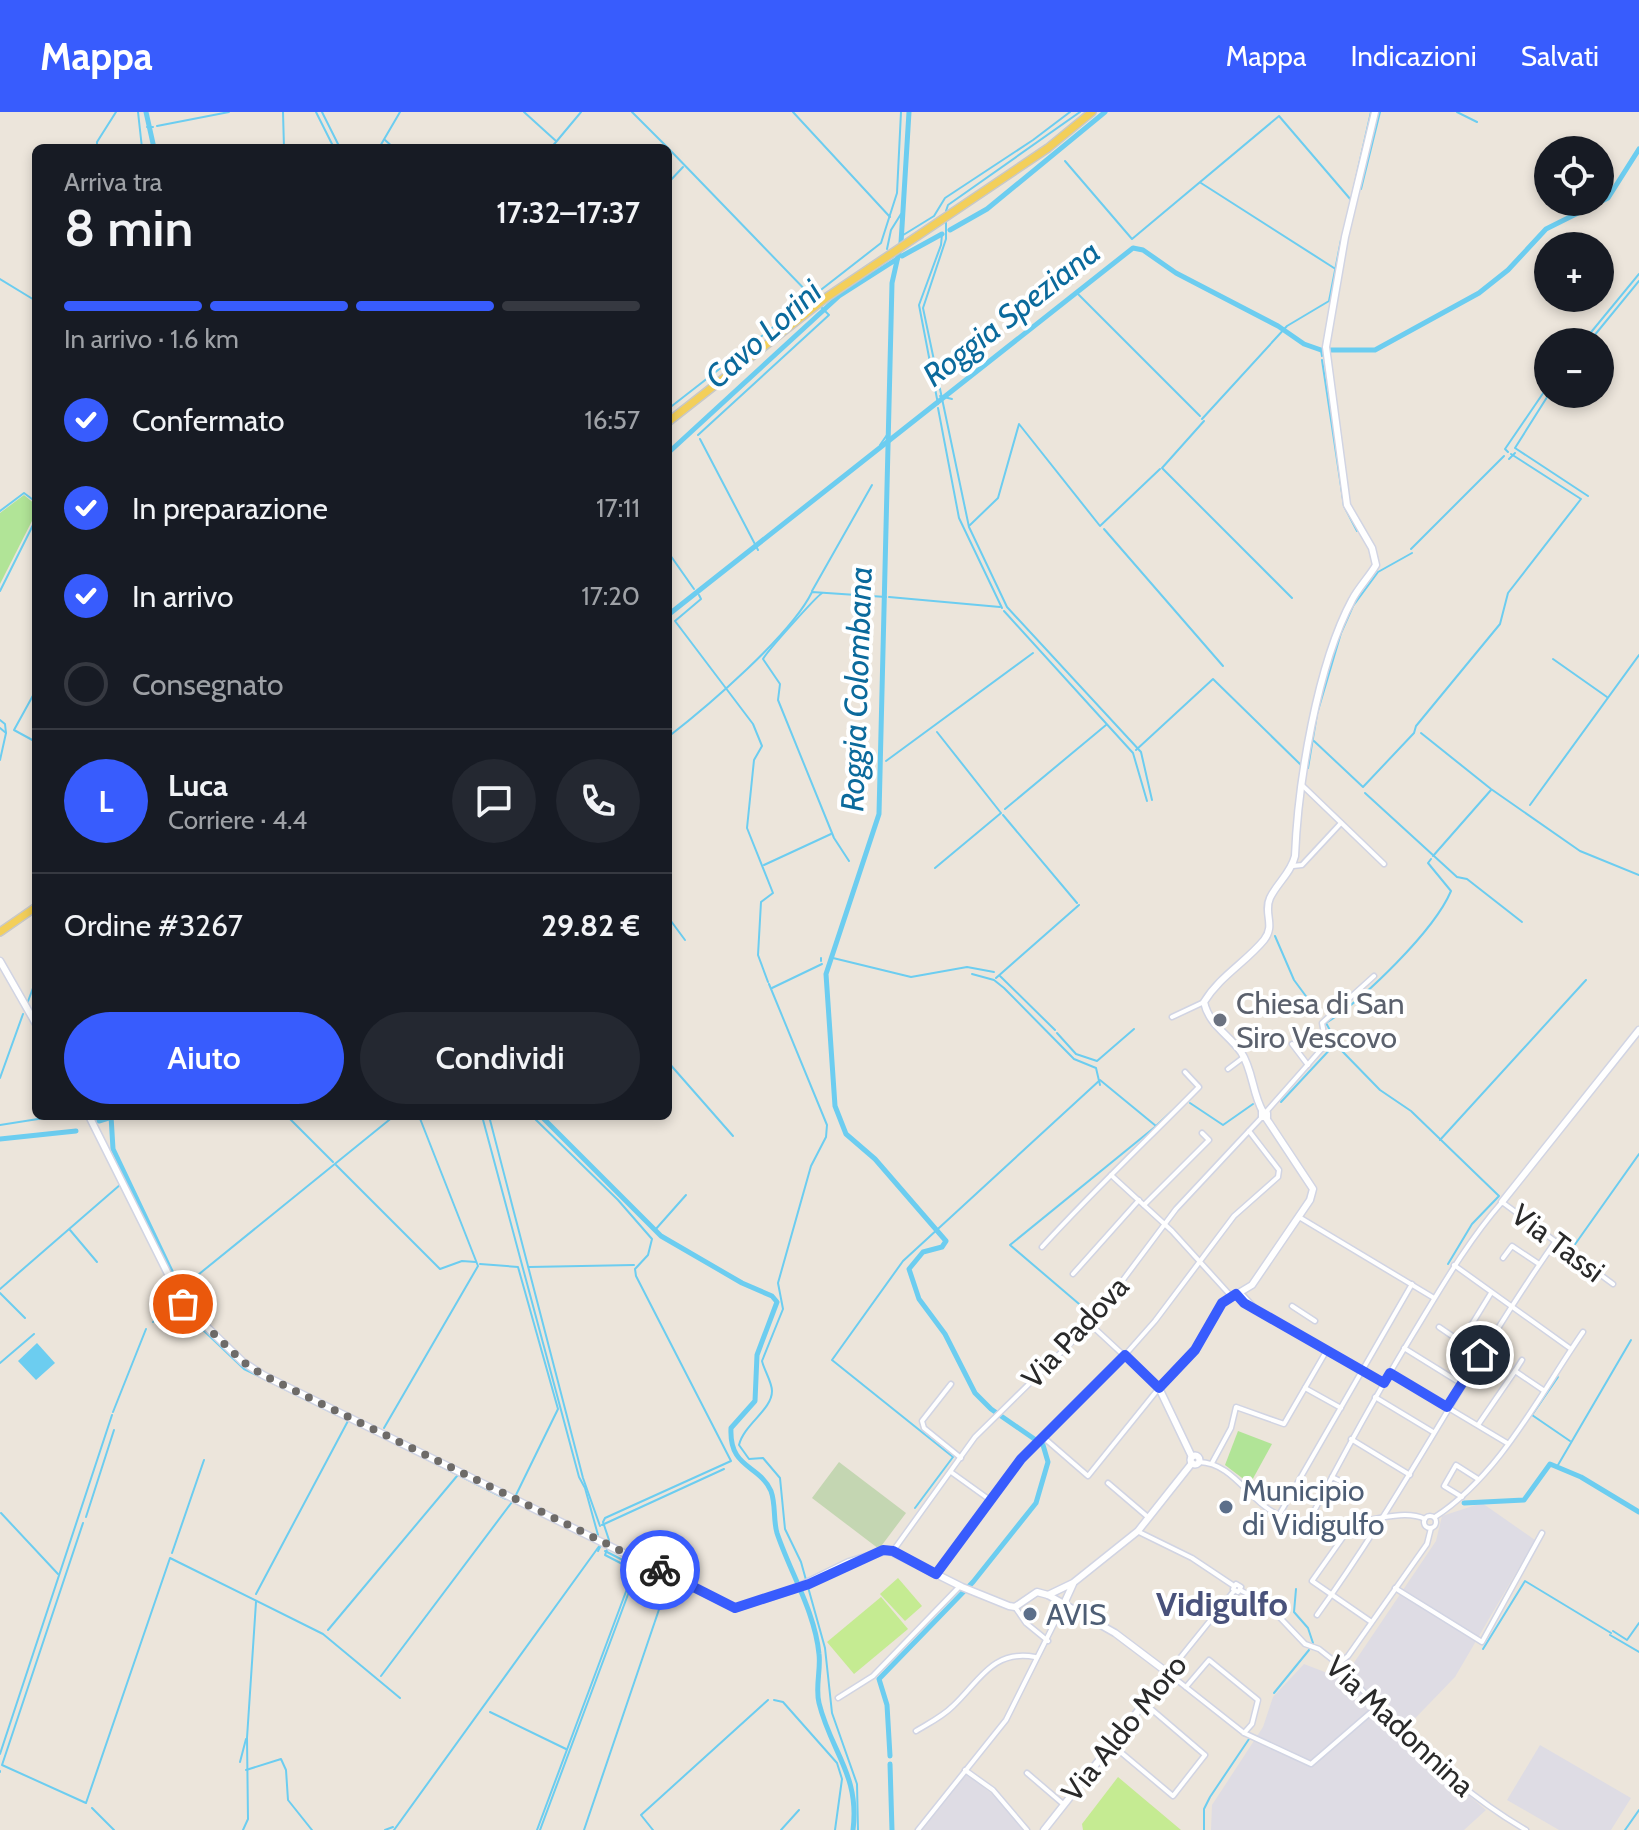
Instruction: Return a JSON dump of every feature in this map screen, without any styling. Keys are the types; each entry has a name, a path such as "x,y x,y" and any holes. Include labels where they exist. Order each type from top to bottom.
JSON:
{"main road":[{"path":"672,419 827,297 1048,148 1092,112"},
{"path":"0,924 32,909"},
{"path":"0,932 13,920"}],"street":[{"path":"1172,1017 1204,1002 1268,934 1270,898 1293,866 1309,733 1328,663 1352,599 1376,565 1372,548 1347,505 1326,350 1345,237 1375,112"},
{"path":"1303,786 1384,864"},
{"path":"1293,866 1302,865 1341,823"},
{"path":"0,961 32,1017"},
{"name":"Via Padova","path":"893,1551 991,1418 1090,1324 1164,1224 1326,1044 1322,1023 1374,976"},
{"path":"1042,1438 1083,1475 1089,1476 1159,1388 1195,1350 1222,1303 1252,1285 1313,1189 1264,1115 1255,1097 1244,1057 1211,1022 1204,1002"},
{"path":"1309,1521 1351,1439 1454,1265 1639,1030"},
{"path":"1292,1044 1308,1065"},
{"path":"1228,1069 1244,1057"},
{"path":"1042,1247 1199,1087 1185,1072"},
{"path":"91,1120 109,1150 175,1292 192,1315 243,1362 735,1608 809,1584 874,1552 893,1551 964,1588 1015,1607 1026,1623 1048,1641"},
{"path":"936,1574 990,1500 1042,1438 1125,1355 1234,1216 1280,1174 1249,1131"},
{"path":"1144,1205 1209,1140 1202,1133"},
{"path":"1111,1175 1256,1310 1384,1383"},
{"path":"1073,1274 1139,1200"},
{"name":"Via Tassi","path":"1502,1202 1613,1284"},
{"path":"1298,1217 1434,1298"},
{"path":"1317,1615 1385,1518 1447,1407 1510,1306 1555,1242"},
{"path":"1503,1258 1512,1246 1539,1264"},
{"path":"1454,1265 1571,1349"},
{"path":"1279,1515 1412,1284"},
{"path":"1252,1285 1252,1302 1256,1310"},
{"path":"1491,1293 1472,1324 1491,1336"},
{"path":"1236,1294 1252,1302"},
{"path":"1292,1306 1315,1321"},
{"path":"1090,1324 1159,1388 1195,1461"},
{"path":"1439,1327 1480,1355"},
{"path":"1195,1461 1212,1463 1279,1515 1309,1521 1353,1523 1406,1516 1435,1517 1462,1497 1507,1443 1583,1332"},
{"path":"1404,1348 1462,1384"},
{"path":"1212,1463 1231,1428 1236,1407 1284,1424 1327,1350"},
{"path":"1478,1425 1522,1360"},
{"path":"1515,1371 1543,1390"},
{"path":"1390,1373 1507,1443"},
{"path":"951,1384 922,1421 924,1428 961,1458"},
{"path":"1305,1388 1341,1408"},
{"path":"1375,1397 1433,1432"},
{"path":"1351,1439 1410,1475"},
{"path":"1048,1595 1073,1583 1138,1531 1195,1461"},
{"path":"1462,1497 1444,1486 1456,1465 1478,1479"},
{"path":"951,1472 990,1500"},
{"path":"1332,1477 1348,1485"},
{"path":"1108,1483 1150,1518"},
{"path":"1338,1664 1427,1544 1431,1528 1436,1523 1435,1517"},
{"path":"1425,1519 1425,1525 1431,1528"},
{"path":"1353,1523 1312,1581 1371,1622"},
{"name":"Via Madonnina","path":"1138,1531 1192,1558 1236,1589 1267,1604 1305,1644 1319,1649 1338,1664 1377,1707 1450,1777 1488,1808 1526,1830"},
{"path":"1395,1588 1482,1642 1542,1533"},
{"path":"918,1830 1006,1720 1035,1657 1048,1641 1073,1583"},
{"path":"838,1698 873,1676 964,1588"},
{"name":"Via Aldo Moro","path":"1044,1830 1062,1803 1236,1589"},
{"path":"1015,1607 1033,1593 1048,1595 1115,1633 1244,1733 1313,1764 1377,1707"},
{"path":"916,1731 956,1704 985,1668 1012,1657 1035,1657"},
{"path":"1186,1687 1209,1660 1258,1700 1252,1724 1244,1733"},
{"path":"1110,1744 1173,1796 1205,1755 1143,1702"},
{"path":"965,1770 993,1790 1027,1830"},
{"path":"1027,1773 1062,1803"}],"shaded area":[{"path":"1482,1503 1535,1540 1455,1677 1398,1736 1486,1810 1464,1830 1211,1830 1212,1805 1263,1727 1273,1697 1304,1664 1343,1679 1436,1541 1442,1516"},
{"path":"1540,1745 1631,1798 1611,1830 1559,1830 1507,1800"},
{"path":"967,1773 1007,1807 1024,1830 921,1830"}],"green space":[{"path":"24,495 32,502 32,521 0,584 0,513"},
{"path":"1238,1431 1272,1444 1250,1484 1225,1465"},
{"path":"839,1462 906,1513 879,1549 812,1498"},
{"path":"898,1578 922,1606 905,1621 880,1594"},
{"path":"881,1597 908,1629 854,1674 827,1642"},
{"path":"1118,1777 1181,1830 1083,1830 1082,1824"}],"water":[{"path":"37,1343 55,1363 36,1380 18,1361"}],"waterway":[{"path":"97,144 116,112"},
{"path":"138,112 142,144"},
{"path":"146,112 153,144"},
{"path":"157,126 229,112"},
{"path":"283,112 284,144"},
{"path":"316,112 332,144"},
{"path":"322,112 338,144"},
{"path":"381,144 400,112"},
{"path":"524,112 556,141"},
{"path":"554,144 581,112"},
{"path":"632,112 664,144"},
{"path":"793,112 890,217"},
{"path":"672,406 881,243 897,193 901,112"},
{"name":"Roggia Colombana","path":"890,1756 887,1705 879,1679 973,1582 1036,1503 1048,1462 1043,1445 991,1409 975,1393 945,1334 919,1299 909,1269 923,1252 942,1247 946,1241 875,1159 846,1134 835,1106 826,974 879,814 892,283 901,243 909,112"},
{"path":"900,237 934,216 945,198 1070,112"},
{"path":"946,211 948,205 1080,112"},
{"name":"Cavo Lorini","path":"950,230 987,209 1105,112"},
{"path":"1346,222 1371,112"},
{"path":"1361,189 1380,112"},
{"path":"1457,112 1477,122"},
{"path":"1065,161 1132,239 1279,116 1351,200"},
{"path":"147,127 153,127"},
{"path":"385,140 390,144"},
{"name":"Roggia Speziana","path":"672,612 1133,248 1143,250 1176,273 1278,326 1304,344 1321,350 1375,350 1479,293 1508,270 1546,229 1608,198 1639,149"},
{"path":"672,152 814,299"},
{"path":"672,179 683,167"},
{"path":"1201,183 1334,268"},
{"path":"887,249 891,230 901,214"},
{"path":"946,221 946,239 923,308 969,527 1007,607 1141,752 1152,800"},
{"path":"938,404 919,305 941,245 942,234"},
{"name":"Cavo Lorini","path":"902,256 942,234"},
{"name":"Roggia Speziana","path":"1202,419 1287,326 1329,301 1341,240"},
{"name":"Cavo Lorini","path":"672,449 839,296 897,259"},
{"path":"1595,328 1639,274"},
{"path":"0,279 32,299"},
{"path":"1600,328 1639,281"},
{"path":"1078,294 1200,416"},
{"path":"698,435 829,315 821,307"},
{"name":"Roggia Speziana","path":"1321,350 1322,356"},
{"path":"1322,360 1344,506 1357,531"},
{"name":"Roggia Speziana","path":"940,396 952,399"},
{"path":"1508,452 1505,449 1534,407"},
{"path":"938,408 959,518 1002,608"},
{"path":"1540,408 1515,448 1588,496"},
{"path":"1204,421 1162,468 1292,598"},
{"path":"969,526 998,498 1019,424 1100,526 1160,469"},
{"path":"880,445 889,432"},
{"path":"700,439 758,550"},
{"path":"1509,459 1515,453"},
{"path":"1314,741 1363,787 1414,733 1416,726 1500,624 1508,593 1581,499 1511,454"},
{"path":"1411,549 1504,456"},
{"path":"812,591 872,485"},
{"path":"0,511 24,493 32,499"},
{"path":"0,591 32,527"},
{"path":"1104,529 1223,666"},
{"path":"1308,768 1317,714 1341,633 1353,606 1378,572 1412,553"},
{"path":"672,558 694,589"},
{"path":"672,734 768,649 812,592 886,597"},
{"path":"822,593 763,659 780,684 778,700 834,838 849,861"},
{"path":"699,595 701,599 675,621 753,724 762,746 754,760 747,828 773,893 761,902 758,955 768,982"},
{"path":"889,597 1000,607"},
{"path":"1004,611 1133,753 1147,801"},
{"path":"886,761 1033,653"},
{"path":"1530,805 1639,655"},
{"path":"1553,659 1607,697"},
{"path":"1136,750 1213,679 1303,767"},
{"path":"32,697 14,730 32,740"},
{"path":"0,720 5,724 6,733"},
{"path":"1005,809 1106,725"},
{"path":"0,728 6,733 0,760"},
{"path":"935,868 1001,813 937,732"},
{"path":"1421,733 1491,789 1580,851 1639,875"},
{"path":"1433,856 1491,790"},
{"path":"1365,793 1457,877 1467,879 1522,922"},
{"path":"1003,815 1077,903"},
{"path":"764,865 831,834"},
{"path":"1431,859 1428,863 1451,891 1442,907 1396,963 1359,998 1326,1023 1341,1050 1380,1090 1411,1111 1499,1196 1472,1224 1448,1264"},
{"path":"996,978 1079,905"},
{"path":"672,922 685,940"},
{"path":"1275,936 1294,980 1311,1003"},
{"path":"833,958 911,977 967,967 994,972"},
{"path":"772,988 822,964"},
{"path":"972,974 994,980 1004,988 1074,1059 1096,1068 1100,1085"},
{"path":"1000,976 1055,1030"},
{"path":"1440,1140 1586,980"},
{"path":"769,984 827,1125 826,1137 811,1166 778,1283 783,1309 762,1361 772,1387 771,1398 746,1430 739,1445 749,1459 763,1458 780,1478 785,1529 801,1562 825,1648 832,1713 857,1784 858,1830"},
{"path":"27,1004 32,991"},
{"path":"0,1078 23,1014"},
{"path":"1057,1033 1076,1054 1097,1061 1134,1029"},
{"path":"1281,1102 1335,1044"},
{"path":"672,1067 733,1136"},
{"path":"915,1508 953,1457 832,1360 903,1261 1100,1080 1156,1126 1172,1111"},
{"path":"1190,1103 1223,1125 1253,1104"},
{"path":"0,1125 32,1120"},
{"path":"111,1120 113,1149 179,1288"},
{"path":"291,1120 333,1162"},
{"path":"188,1283 389,1120"},
{"path":"384,1428 478,1266 421,1120"},
{"path":"483,1120 579,1477 598,1535"},
{"path":"490,1120 583,1478 600,1526"},
{"path":"536,1120 618,1200 652,1239 648,1255 635,1269 636,1276 731,1461 605,1518 603,1522 609,1540"},
{"name":"Roggia Speziana","path":"545,1120 661,1236 742,1283 772,1296 777,1302 757,1355 755,1401 731,1428 732,1441 740,1459 766,1482 771,1491 777,1533 813,1623 819,1654 819,1703 848,1779 854,1811 853,1830"},
{"path":"1092,1315 1010,1245 1155,1127"},
{"name":"Cavo Lorini","path":"0,1139 76,1131"},
{"path":"1571,1250 1639,1154"},
{"path":"336,1165 440,1269 462,1261 476,1262"},
{"path":"0,1289 121,1184"},
{"path":"655,1230 686,1195"},
{"path":"70,1230 97,1262"},
{"path":"480,1264 518,1267 558,1409 515,1497"},
{"path":"529,1267 634,1265"},
{"path":"0,1293 25,1318"},
{"path":"153,1322 176,1303"},
{"path":"181,1309 244,1369 337,1415"},
{"path":"113,1412 146,1329"},
{"path":"0,1363 34,1334"},
{"path":"1558,1465 1631,1340"},
{"path":"1558,1377 1532,1415 1570,1441"},
{"path":"0,1754 112,1415"},
{"path":"256,1594 349,1419"},
{"path":"86,1517 114,1430"},
{"path":"393,1442 506,1499"},
{"path":"172,1553 204,1460"},
{"path":"1464,1503 1524,1500 1550,1464 1581,1477 1639,1512"},
{"path":"602,1525 724,1469"},
{"path":"328,1630 457,1476"},
{"path":"381,1676 512,1502"},
{"path":"1,1513 58,1574"},
{"path":"83,1523 2,1765 86,1803 170,1558 323,1634 400,1698"},
{"path":"394,1830 600,1545"},
{"path":"598,1551 601,1545"},
{"path":"537,1830 634,1570 605,1555 608,1547"},
{"path":"584,1830 668,1583 605,1551"},
{"path":"540,1830 636,1573"},
{"path":"1483,1649 1525,1581 1611,1633"},
{"path":"1296,1589 1294,1612 1308,1628 1313,1643"},
{"path":"243,1830 248,1819 247,1738 256,1602"},
{"path":"1613,1631 1627,1640 1639,1623"},
{"path":"1610,1635 1639,1652"},
{"path":"1274,1693 1309,1650"},
{"path":"653,1830 641,1815 768,1700"},
{"path":"774,1700 783,1702 837,1763 842,1779 835,1830"},
{"path":"490,1712 566,1749"},
{"path":"240,1762 246,1739"},
{"path":"1204,1830 1204,1809 1249,1739"},
{"path":"246,1770 281,1759 286,1770 288,1800 312,1830"},
{"name":"Roggia Colombana","path":"890,1764 892,1830"},
{"path":"92,1808 114,1830"},
{"path":"781,1830 799,1810"},
{"path":"1625,1830 1639,1810"},
{"path":"385,1830 393,1827"}],"way so far":[{"path":"183,1304 243,1362 263,1375 660,1570"}],"place":[{"name":"Chiesa di San Siro Vescovo","path":"1220,1020"},
{"name":"Municipio di Vidigulfo","path":"1226,1507"},
{"name":"AVIS","path":"1030,1614"}],"district":[{"name":"Vidigulfo","path":"1222,1604"}],"route":[{"path":"660,1570 735,1608 809,1584 849,1562 883,1550 893,1551 936,1574 1021,1459 1125,1355 1159,1388 1190,1357 1222,1303 1236,1294 1244,1303 1384,1383 1390,1373 1447,1407 1480,1355"}]}
